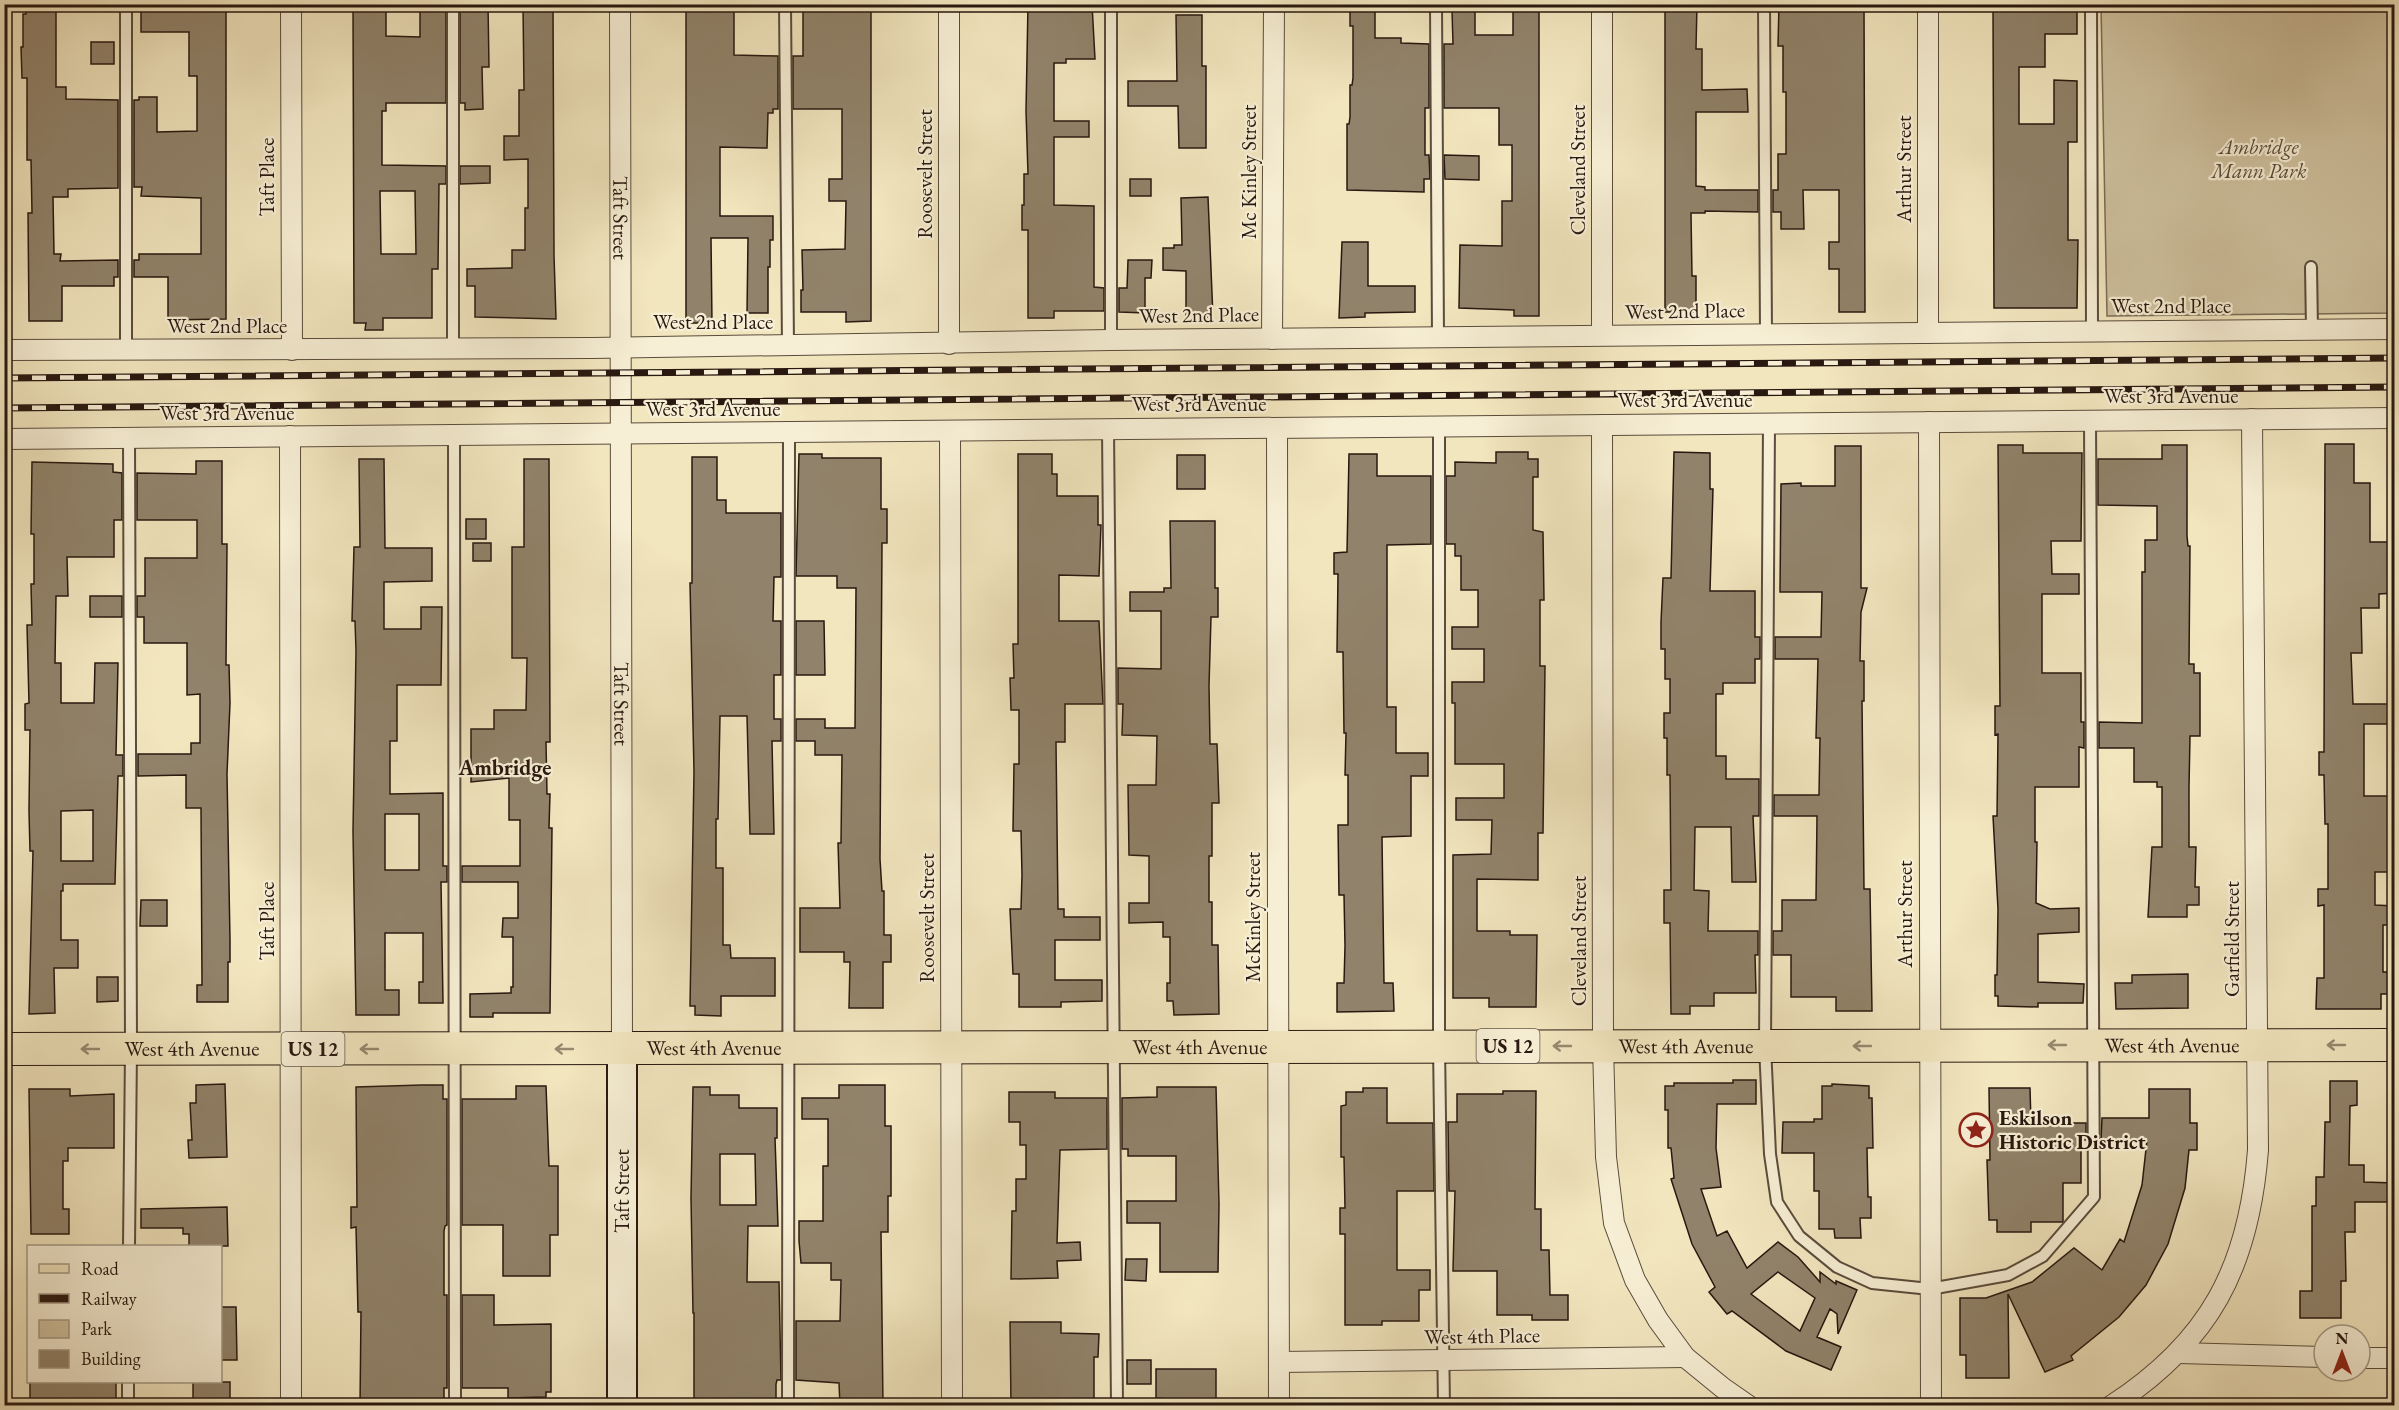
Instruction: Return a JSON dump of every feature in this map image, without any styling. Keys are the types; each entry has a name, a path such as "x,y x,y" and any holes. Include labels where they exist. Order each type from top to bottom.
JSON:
{"main road":[{"name":"West 4th Avenue","path":"4,1049 2394,1045"}],"street":[{"name":"Taft Place","path":"291,4 292,350"},
{"name":"Taft Street","path":"620,4 622,1406"},
{"name":"Roosevelt Street","path":"949,4 949,344"},
{"name":"Mc Kinley Street","path":"1272,339 1274,4"},
{"name":"Cleveland Street","path":"1602,4 1602,335"},
{"name":"Arthur Street","path":"1928,4 1928,333"},
{"name":"West 2nd Place","path":"4,350 788,346 1111,340 2394,329"},
{"name":"West 3rd Avenue","path":"4,439 2394,418"},
{"name":"Garfield Street","path":"2111,1406 2179,1353 2214,1305 2230,1275 2244,1238 2252,1201 2256,1168 2257,1044 2252,419"},
{"name":"Arthur Street","path":"1929,422 1931,1406"},
{"name":"Cleveland Street","path":"1602,425 1603,1046 1606,1157 1614,1223 1635,1280 1658,1320 1685,1357 1749,1406"},
{"name":"McKinley Street","path":"1277,428 1279,1406"},
{"name":"Roosevelt Street","path":"950,431 952,1406"},
{"name":"Taft Place","path":"290,436 291,1406"},
{"path":"2179,1353 2312,1357"},
{"name":"West 4th Place","path":"1279,1362 1685,1357"},
{"path":"2372,1358 2394,1359"}],"lane":[{"path":"126,4 126,351"},
{"path":"453,4 453,348"},
{"path":"785,4 788,346"},
{"path":"1111,4 1111,340"},
{"path":"1436,4 1438,338"},
{"path":"1764,4 1766,334"},
{"path":"2091,4 2092,331"},
{"path":"2311,267 2312,329"},
{"path":"1769,424 1765,1046 1770,1154 1777,1202 1799,1236 1837,1267 1872,1283 1930,1288 2008,1275 2043,1256 2094,1197 2090,421"},
{"path":"1439,426 1439,1046 1444,1406"},
{"path":"1108,429 1117,1406"},
{"path":"788,1406 789,432"},
{"path":"454,435 455,1406"},
{"path":"129,437 131,1049 129,1245"},
{"path":"128,1383 128,1406"}],"green space":[{"name":"Ambridge Mann Park","path":"2101,5 2394,5 2394,313 2107,316"}],"building":[{"path":"26,4 56,4 56,87 66,87 66,99 118,100 118,188 68,189 68,197 53,197 54,254 61,254 60,261 118,260 118,277 114,277 114,286 62,286 62,321 29,321 28,213 32,213 31,160 27,160 27,78 22,78 21,47 23,47 23,14 26,14"},
{"path":"181,4 226,4 226,319 168,320 168,277 134,277 134,260 139,260 139,254 201,254 201,198 141,196 142,187 134,187 134,100 139,100 139,97 157,97 157,132 197,131 197,76 189,76 189,32 141,32 141,7 181,7"},
{"path":"353,4 386,4 386,36 420,37 420,4 446,4 446,103 386,103 386,111 382,111 382,165 446,166 446,184 439,184 438,269 432,269 432,318 383,318 383,330 365,330 366,323 354,323","holes":["380,191 415,191 416,254 381,254"]},
{"path":"460,4 488,4 489,67 482,67 483,109 465,110 465,103 460,103"},
{"path":"523,4 553,4 556,319 475,317 475,286 467,286 467,269 512,268 512,250 525,250 528,159 504,160 504,136 519,136 519,90 524,90"},
{"path":"686,4 719,4 719,10 734,10 734,55 778,56 778,109 773,109 773,113 768,113 767,148 720,147 720,216 773,216 773,240 770,240 770,267 768,267 768,313 747,313 748,238 711,238 712,323 686,323"},
{"path":"803,4 871,4 871,321 846,322 846,312 801,312 802,250 845,249 846,201 829,201 829,179 842,179 842,109 793,109 793,56 803,56"},
{"path":"1028,4 1092,4 1095,59 1066,59 1066,63 1054,63 1054,121 1089,121 1089,137 1054,137 1054,205 1094,206 1094,287 1104,288 1104,311 1054,311 1054,318 1028,318 1028,230 1022,230 1022,205 1024,205 1024,174 1028,174 1026,111"},
{"path":"1350,4 1375,4 1375,38 1401,38 1401,43 1429,44 1429,108 1425,108 1425,155 1429,155 1430,179 1424,179 1424,192 1347,190 1347,124 1349,124 1350,117 1350,85 1352,85 1353,78 1353,26 1350,26"},
{"path":"1513,4 1539,4 1539,316 1514,316 1514,310 1459,308 1460,245 1502,246 1502,201 1512,201 1512,145 1499,145 1499,108 1444,108 1444,44 1453,44 1452,10 1475,10 1475,35 1513,35"},
{"path":"1665,4 1697,4 1696,49 1702,49 1702,90 1747,89 1748,112 1696,112 1696,186 1705,187 1705,190 1758,190 1758,212 1691,213 1692,276 1696,276 1696,312 1665,312"},
{"path":"1779,4 1864,4 1865,312 1839,312 1839,269 1829,269 1829,242 1839,242 1839,190 1803,190 1804,229 1781,229 1781,212 1773,212 1773,190 1778,190 1778,154 1786,154 1783,46 1778,46"},
{"path":"1993,4 2038,4 2038,8 2077,8 2077,34 2045,34 2045,67 2019,67 2019,124 2054,124 2054,80 2077,81 2077,142 2068,142 2068,240 2078,240 2077,308 1994,308"},
{"path":"1176,15 1202,15 1202,66 1206,66 1206,148 1179,148 1178,106 1128,106 1128,81 1177,81"},
{"path":"91,42 114,42 114,64 91,64"},
{"path":"1444,155 1479,156 1479,180 1445,179"},
{"path":"460,166 490,166 490,183 460,184"},
{"path":"1130,179 1151,179 1151,196 1130,196"},
{"path":"1208,197 1213,317 1186,318 1186,271 1163,270 1163,248 1182,245 1181,198"},
{"path":"1342,242 1368,242 1368,286 1415,286 1415,312 1365,313 1365,317 1339,318"},
{"path":"1128,260 1152,260 1151,278 1145,278 1145,313 1119,312 1119,288 1127,288"},
{"path":"2325,444 2354,444 2354,483 2370,483 2370,542 2394,542 2394,593 2379,594 2379,608 2361,608 2362,653 2351,653 2353,704 2394,704 2394,724 2364,724 2364,796 2394,796 2394,818 2390,818 2390,872 2375,872 2375,905 2394,906 2394,925 2383,925 2383,972 2394,972 2394,994 2381,994 2381,1009 2316,1009 2317,978 2324,978 2324,905 2318,906 2318,889 2328,889 2328,824 2325,824 2324,775 2319,775 2319,752 2324,752"},
{"path":"1998,445 2023,445 2023,453 2082,453 2081,541 2051,541 2052,574 2079,574 2079,594 2042,594 2042,673 2081,673 2081,722 2084,722 2084,748 2079,747 2079,787 2035,787 2035,842 2037,842 2036,903 2050,909 2079,908 2079,932 2038,934 2038,982 2084,984 2083,1003 2038,1003 2038,1007 1998,1006 1998,996 1995,996 1998,909 1993,816 1997,816 1998,734 1995,735 1995,706 2000,706"},
{"path":"2162,445 2187,445 2187,536 2188,546 2190,546 2189,664 2194,664 2194,673 2200,673 2200,736 2190,736 2189,787 2189,847 2196,847 2195,887 2199,887 2199,905 2187,905 2187,917 2148,917 2152,847 2162,847 2162,787 2157,787 2157,782 2134,782 2134,748 2099,748 2099,722 2142,723 2142,572 2145,572 2145,540 2157,540 2157,506 2098,505 2098,459 2162,459"},
{"path":"1835,446 1861,446 1861,588 1867,588 1861,612 1860,661 1864,661 1864,701 1862,701 1864,889 1870,889 1872,1011 1836,1011 1836,997 1791,997 1791,955 1773,955 1773,931 1782,931 1782,900 1816,900 1817,816 1774,816 1774,795 1819,795 1820,738 1816,738 1818,659 1775,659 1775,637 1821,637 1822,592 1780,592 1781,484 1835,486"},
{"path":"1496,452 1528,452 1528,459 1538,459 1538,477 1533,477 1533,530 1543,532 1544,600 1540,600 1540,666 1545,666 1543,833 1538,833 1538,880 1477,879 1477,931 1510,931 1510,935 1537,935 1536,1007 1489,1007 1489,998 1453,998 1453,855 1491,854 1492,820 1456,820 1456,798 1504,798 1504,764 1455,764 1455,703 1452,703 1452,682 1484,682 1484,649 1452,649 1452,627 1478,627 1478,590 1461,590 1461,556 1455,556 1455,544 1446,544 1446,476 1455,476 1455,462 1496,463"},
{"path":"1674,452 1710,453 1710,489 1713,489 1710,591 1755,591 1755,637 1760,637 1760,659 1755,659 1755,683 1723,683 1723,694 1716,694 1716,756 1726,756 1726,779 1759,779 1759,816 1753,816 1756,882 1732,882 1731,827 1695,827 1694,890 1709,891 1708,931 1758,931 1758,955 1755,955 1756,993 1714,993 1714,1006 1690,1006 1690,1014 1671,1014 1670,923 1664,923 1664,890 1671,890 1670,775 1667,775 1667,738 1664,738 1664,713 1670,713 1670,679 1665,679 1665,649 1661,649 1661,622 1663,578 1671,578"},
{"path":"799,454 822,454 822,458 881,458 881,509 887,509 887,543 882,543 880,859 882,891 884,891 884,935 891,935 891,962 883,962 883,1008 849,1008 850,962 844,962 844,952 800,952 800,908 840,908 838,843 841,843 842,755 815,755 815,741 796,741 796,719 825,719 825,728 855,728 856,588 837,588 837,576 796,576"},
{"path":"1018,454 1052,454 1052,474 1057,474 1057,496 1098,496 1098,525 1101,525 1099,576 1059,575 1059,621 1099,621 1103,704 1065,704 1065,742 1056,742 1058,909 1064,909 1064,917 1100,917 1100,940 1055,940 1055,980 1102,980 1102,1001 1061,1002 1061,1007 1019,1007 1019,974 1013,974 1010,909 1021,909 1022,875 1021,831 1013,831 1014,764 1019,764 1019,710 1011,710 1010,678 1014,678 1013,644 1018,644"},
{"path":"1349,454 1377,454 1377,476 1431,476 1431,544 1387,545 1387,707 1396,707 1396,753 1428,753 1428,776 1411,776 1411,836 1382,837 1384,983 1393,983 1394,1011 1337,1012 1337,983 1344,983 1345,946 1344,895 1339,895 1338,825 1348,825 1348,775 1345,775 1343,652 1337,652 1338,574 1334,574 1334,553 1347,552"},
{"path":"1177,455 1205,455 1205,489 1177,489"},
{"path":"692,457 717,457 717,500 726,500 726,513 781,513 781,577 774,577 773,621 781,621 781,675 774,675 774,719 781,719 781,741 772,741 774,834 750,834 747,716 720,716 718,819 716,819 716,868 723,868 723,945 730,945 731,958 775,958 775,996 721,996 721,1016 695,1015 695,1006 690,1006 694,772 690,583 692,583"},
{"path":"359,459 384,459 385,548 432,548 432,581 384,582 384,629 421,629 421,607 442,607 441,685 397,685 397,741 390,741 390,794 443,793 443,866 447,866 447,882 441,882 443,1003 419,1003 419,982 423,982 423,933 385,933 385,990 399,990 399,1015 356,1015 353,831 356,651 355,621 352,621 354,547 360,547","holes":["385,814 419,814 419,870 385,870"]},
{"path":"524,459 549,459 550,742 546,742 547,794 550,794 549,828 552,828 550,1013 493,1013 493,1017 470,1017 470,994 511,993 511,987 513,987 513,937 502,937 503,918 518,918 518,882 462,882 462,866 520,866 520,820 509,820 509,778 471,782 471,729 494,729 494,710 526,710 527,658 512,658 512,547 524,547"},
{"path":"196,461 222,461 222,544 227,544 226,665 229,665 230,703 227,774 230,940 228,1002 197,1002 197,985 202,985 201,808 186,808 186,775 138,776 138,754 191,754 191,743 200,743 200,694 187,695 187,643 144,643 144,617 137,617 137,596 145,596 145,558 197,558 197,520 137,520 137,473 196,474"},
{"path":"32,462 113,464 113,472 122,473 122,520 114,520 114,557 67,557 68,596 56,596 55,663 61,663 61,703 94,703 95,663 118,663 116,755 123,755 123,776 118,776 115,884 63,884 61,940 78,940 78,968 54,968 55,1013 29,1014 33,851 30,851 29,811 30,730 25,730 25,704 29,703 27,625 32,625 31,584 34,584 34,534 31,534","holes":["93,810 93,861 61,861 61,811"]},
{"path":"466,519 486,519 486,539 466,539"},
{"path":"1170,521 1215,521 1215,588 1218,588 1218,617 1211,617 1209,686 1210,744 1217,744 1219,803 1212,803 1209,902 1212,902 1212,945 1218,945 1219,1014 1174,1015 1173,1001 1167,1001 1167,983 1170,983 1170,937 1163,937 1163,922 1129,923 1129,903 1149,903 1149,856 1129,855 1128,785 1156,785 1157,736 1122,735 1123,704 1118,704 1118,668 1161,669 1161,611 1130,611 1130,592 1164,592 1164,588 1171,588"},
{"path":"473,543 491,543 491,561 473,561"},
{"path":"90,596 122,596 122,617 90,617"},
{"path":"796,621 824,621 825,675 796,675"},
{"path":"141,900 167,900 167,926 140,926"},
{"path":"2188,974 2188,1008 2116,1009 2115,983 2132,983 2132,975"},
{"path":"97,977 118,977 118,1001 97,1002"},
{"path":"1733,1080 1756,1080 1756,1104 1717,1104 1716,1148 1721,1187 1701,1189 1717,1236 1727,1231 1747,1268 1778,1242 1798,1257 1820,1282 1820,1272 1836,1284 1836,1281 1857,1290 1838,1334 1837,1314 1830,1309 1817,1337 1841,1347 1831,1370 1786,1351 1732,1311 1727,1314 1709,1292 1715,1287 1692,1244 1671,1179 1674,1178 1671,1148 1668,1148 1668,1110 1665,1110 1665,1086 1674,1086 1674,1083 1733,1083","holes":["1778,1272 1815,1298 1800,1331 1751,1294"]},
{"path":"2330,1081 2357,1081 2357,1105 2350,1106 2349,1165 2364,1165 2364,1182 2394,1183 2394,1202 2355,1202 2355,1232 2345,1232 2346,1281 2341,1281 2341,1318 2300,1318 2300,1291 2312,1291 2312,1206 2316,1206 2316,1177 2324,1177 2325,1122 2330,1122"},
{"path":"225,1084 227,1157 189,1158 188,1140 192,1140 190,1103 196,1103 196,1085"},
{"path":"1832,1084 1869,1086 1869,1098 1872,1098 1873,1148 1867,1148 1871,1218 1860,1218 1861,1238 1835,1238 1834,1229 1819,1229 1819,1191 1814,1191 1814,1153 1782,1153 1783,1122 1814,1122 1814,1119 1822,1119 1822,1086 1832,1086"},
{"path":"443,1085 443,1099 447,1099 447,1225 444,1231 444,1295 447,1295 447,1388 444,1388 444,1406 360,1406 361,1312 358,1312 356,1227 351,1228 351,1207 357,1207 356,1087"},
{"path":"839,1085 885,1085 885,1126 891,1126 891,1196 888,1196 888,1232 881,1232 883,1406 840,1406 839,1383 796,1380 796,1321 840,1321 841,1280 831,1280 831,1263 801,1263 799,1241 799,1221 823,1221 823,1166 828,1166 828,1119 802,1119 802,1098 839,1098"},
{"path":"516,1086 546,1086 549,1166 558,1166 558,1235 550,1235 550,1276 503,1276 503,1225 462,1225 462,1099 516,1099"},
{"path":"693,1087 710,1087 710,1095 739,1095 739,1108 777,1108 777,1138 775,1138 778,1226 748,1226 747,1282 779,1282 781,1380 777,1380 776,1384 776,1406 694,1406 691,1198","holes":["720,1154 755,1154 756,1205 720,1205"]},
{"path":"1157,1087 1216,1087 1218,1272 1160,1272 1160,1223 1127,1223 1127,1201 1176,1201 1176,1156 1128,1156 1128,1149 1122,1149 1122,1098 1157,1097"},
{"path":"1363,1088 1387,1088 1387,1123 1433,1123 1434,1191 1397,1191 1397,1270 1430,1270 1430,1290 1419,1290 1419,1321 1382,1321 1382,1325 1345,1325 1345,1234 1340,1234 1340,1208 1345,1208 1344,1157 1341,1157 1341,1106 1346,1105 1346,1092 1363,1092"},
{"path":"1989,1088 2030,1088 2031,1123 2086,1123 2086,1140 2081,1140 2081,1183 2063,1183 2063,1222 2031,1222 2031,1232 1997,1232 1997,1220 1989,1220 1987,1160 1990,1160"},
{"path":"29,1089 70,1089 70,1096 114,1094 114,1148 68,1148 68,1161 63,1161 63,1209 69,1209 69,1234 31,1234"},
{"path":"2149,1089 2190,1089 2190,1123 2197,1123 2197,1150 2189,1150 2185,1188 2168,1244 2146,1285 2119,1317 2071,1356 2073,1360 2045,1372 2008,1294 2009,1378 1966,1378 1966,1355 1960,1355 1960,1298 1986,1298 2032,1282 2074,1248 2102,1270 2120,1239 2124,1242 2142,1185 2147,1140 2101,1140 2102,1118 2149,1118"},
{"path":"1503,1091 1536,1091 1535,1209 1541,1209 1541,1250 1549,1250 1550,1295 1568,1295 1568,1320 1532,1320 1532,1315 1497,1315 1497,1271 1453,1271 1455,1191 1449,1191 1448,1122 1457,1122 1457,1094 1503,1094"},
{"path":"1009,1092 1055,1092 1055,1098 1107,1098 1107,1149 1060,1150 1057,1243 1080,1242 1081,1260 1057,1261 1058,1278 1011,1279 1012,1211 1016,1211 1016,1179 1026,1179 1026,1145 1020,1145 1020,1122 1009,1122"},
{"path":"227,1207 228,1246 189,1245 189,1234 183,1234 183,1228 141,1228 141,1209"},
{"path":"1126,1259 1147,1259 1146,1281 1125,1280"},
{"path":"462,1295 494,1295 494,1325 551,1324 551,1392 546,1392 546,1397 508,1398 508,1388 462,1388"},
{"path":"222,1307 236,1307 237,1360 222,1360"},
{"path":"1010,1322 1061,1322 1061,1333 1099,1334 1098,1357 1094,1357 1094,1406 1011,1406"},
{"path":"1127,1360 1151,1360 1151,1384 1127,1384"},
{"path":"1156,1369 1216,1369 1216,1406 1181,1406 1181,1400 1156,1398"},
{"path":"230,1382 230,1399 193,1399 193,1383"},
{"path":"30,1383 116,1383 115,1406 30,1406"}],"railway":[{"path":"4,378 2394,358"},
{"path":"4,408 2394,387"}],"place":[{"name":"Eskilson Historic District","path":"1976,1130"}],"district":[{"name":"Ambridge","path":"505,767"}]}
